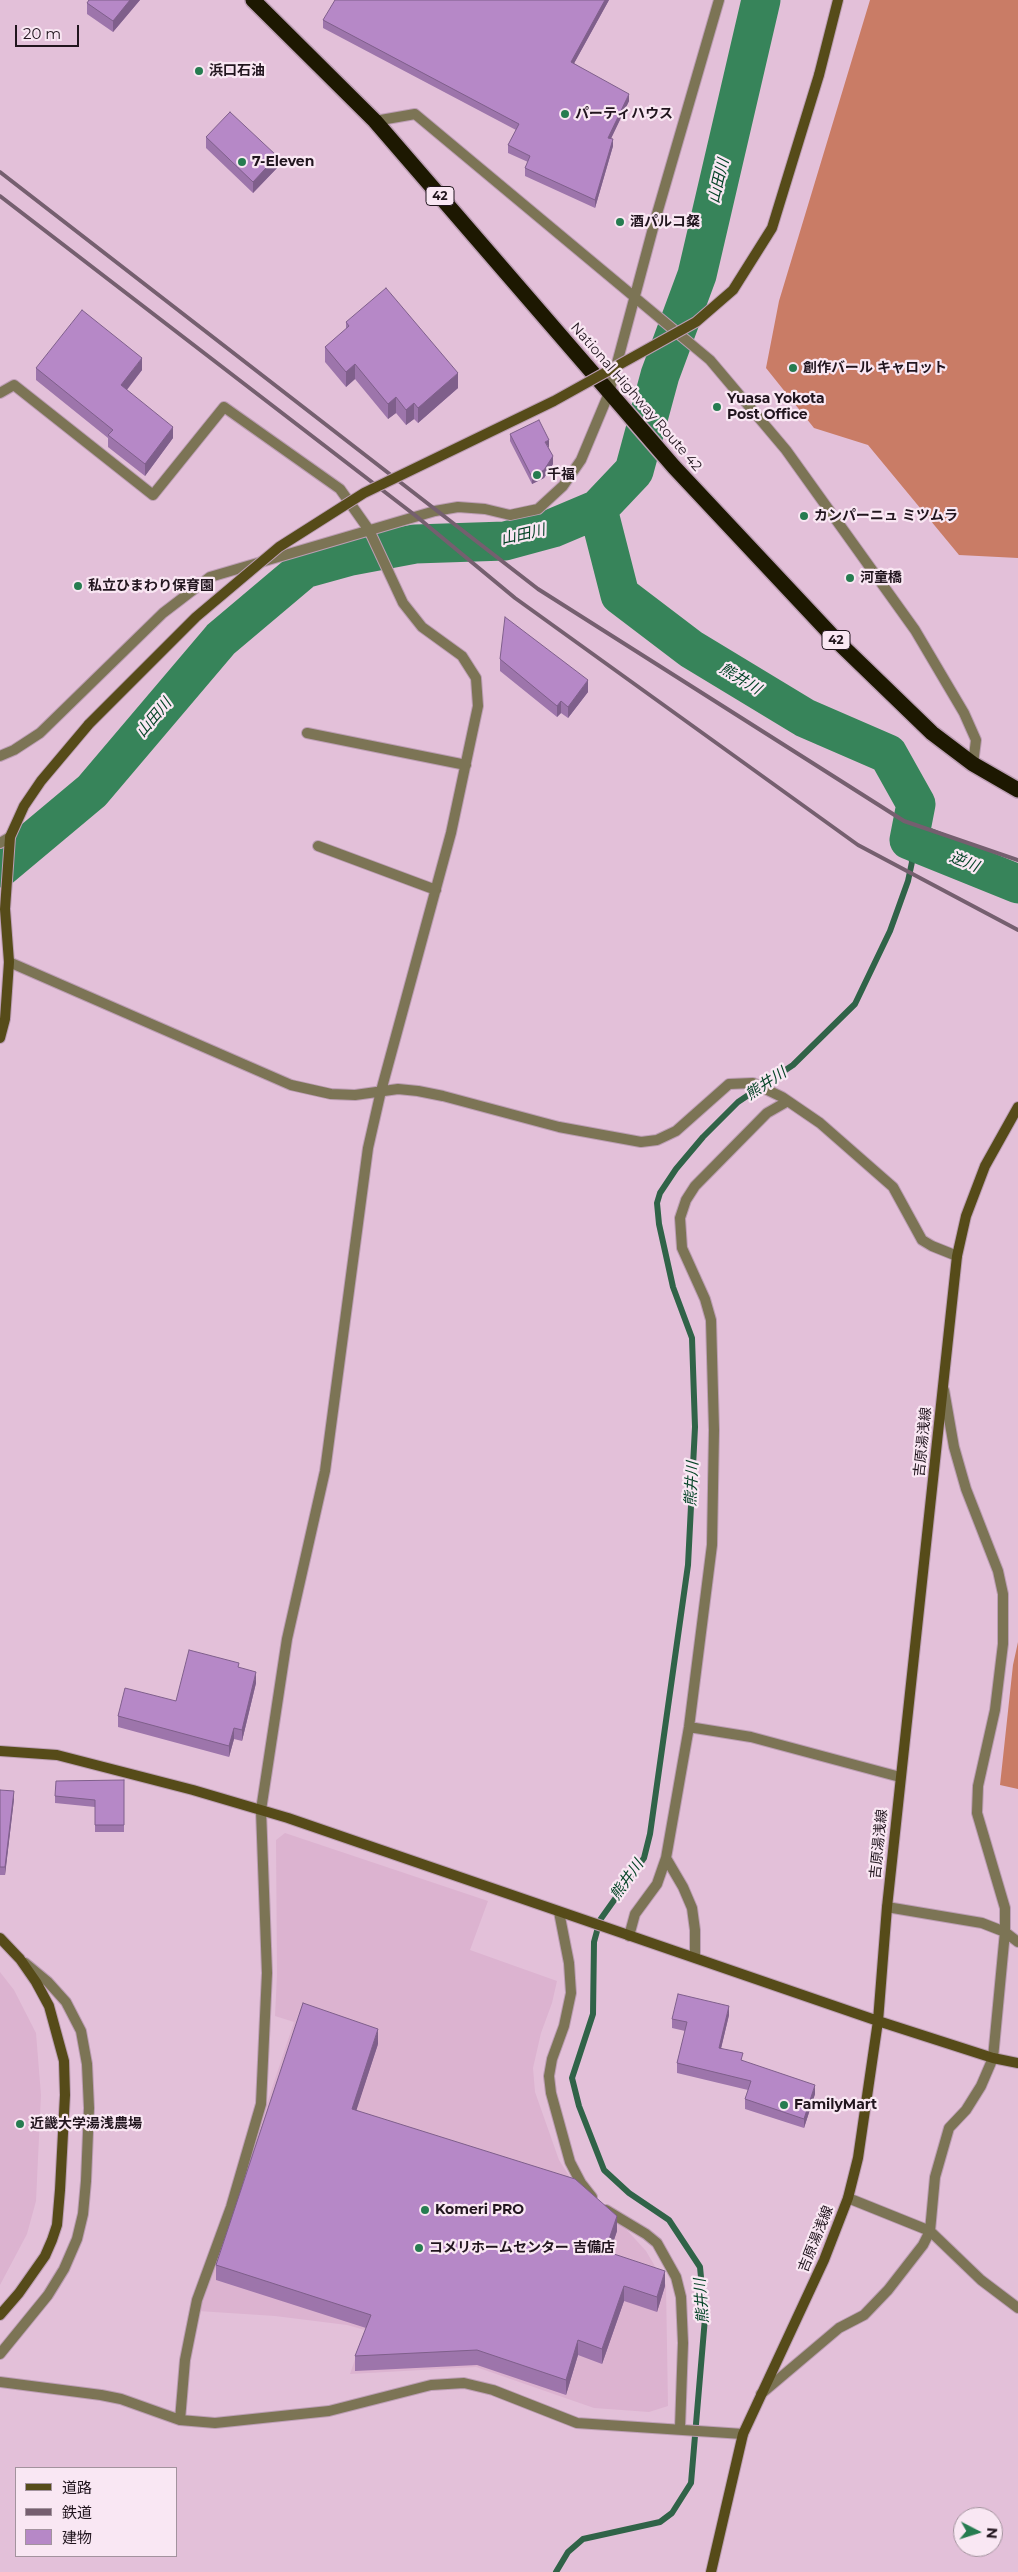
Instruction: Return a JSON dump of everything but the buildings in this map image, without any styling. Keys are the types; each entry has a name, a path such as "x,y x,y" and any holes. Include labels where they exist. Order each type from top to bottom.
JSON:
{"highway":[{"name":"National Highway Route 42","path":"253,0 375,121 674,467 886,690 932,733 973,764 1018,790"}],"street":[{"path":"0,756 14,750 40,733 163,613 210,577 435,511 458,507 485,509 510,515 538,508 563,486 581,460 613,397 656,217 719,0"},
{"path":"0,1038 5,1020 9,962 5,909 10,837 24,806 41,781 89,724 196,617 279,547 364,493 554,401 696,322 732,290 772,228 819,75 838,0"},
{"path":"375,121 416,114 710,360 786,450 915,630 964,713 976,740 973,764"},
{"path":"0,393 14,385 153,495 224,407 340,489 369,530 402,603 422,627 462,656 476,678 478,706 466,765 436,890 368,1148 325,1471 287,1640 261,1810 267,1973 261,2104 231,2207 197,2300 185,2360 180,2420"},
{"path":"307,732 466,765"},
{"path":"0,843 10,837"},
{"path":"318,846 436,890"},
{"path":"9,962 291,1085 331,1094 355,1095 398,1089 443,1096 558,1127 641,1142 657,1140 676,1131 729,1084 753,1082 788,1101 820,1124 893,1187 922,1240 957,1256"},
{"path":"629,1936 635,1914 657,1884 666,1858 689,1727 712,1545 714,1411 711,1320 705,1299 682,1248 680,1218 686,1200 695,1186 767,1113 788,1101"},
{"name":"吉原湯浅線","path":"711,2572 742,2434 824,2260 848,2198 866,2115 878,2021 886,1907 957,1256 966,1216 985,1166 1018,1107"},
{"path":"760,2395 839,2328 864,2315 888,2290 923,2245 930,2231 935,2177 949,2128 966,2110 981,2086 993,2058 1005,1932 1005,1908 977,1813 978,1786 994,1710 1003,1644 1003,1594 998,1571 966,1489 954,1447 942,1384"},
{"path":"689,1727 751,1737 900,1777"},
{"path":"0,1751 57,1755 193,1790 261,1810 878,2021 993,2058 1018,2063"},
{"path":"666,1858 683,1887 692,1908 695,1930 695,1957"},
{"path":"886,1907 982,1923 1005,1932 1018,1942"},
{"path":"559,1912 570,1963 571,1993 564,2026 552,2059 549,2076 551,2093 570,2162 581,2183 596,2202 611,2215 646,2234 657,2244 676,2277 681,2297 684,2343 680,2428"},
{"path":"0,1938 20,1959 48,1982 66,2002 81,2031 87,2064 89,2108 83,2214 77,2239 64,2269 48,2295 0,2354"},
{"path":"0,2315 19,2293 45,2256 57,2225 60,2190 65,2094 64,2061 49,2006 36,1982 20,1959"},
{"path":"848,2198 930,2231 981,2280 1018,2308"},
{"path":"0,2382 101,2395 180,2420 215,2423 329,2411 431,2385 464,2383 493,2390 577,2423 680,2428 742,2434"}],"shaded area":[{"path":"870,0 1018,0 1018,558 959,555 868,445 814,428 766,368 779,301"},
{"path":"1018,1642 1018,1789 1000,1785 1013,1665"},
{"path":"285,1833 488,1901 470,1950 557,1981 552,2003 541,2033 533,2068 535,2092 559,2160 575,2185 594,2205 626,2229 646,2251 666,2285 668,2406 649,2412 594,2408 476,2367 350,2374 365,2330 347,2325 275,2316 198,2311 294,2022 275,2016 277,1975 276,1840"},
{"name":"近畿大学湯浅農場","path":"0,1972 14,1990 36,2033 41,2095 36,2201 27,2234 0,2285"}],"waterway":[{"name":"山田川","path":"0,868 92,791 221,639 304,569 351,556 415,544 505,541 553,528 598,509 634,471 660,375 697,275 761,0"},
{"name":"熊井川","path":"598,509 620,595 691,649 805,718 888,754 916,804 909,840 1018,884"},
{"name":"熊井川","path":"556,2572 568,2552 583,2539 660,2522 672,2513 691,2483 705,2318 700,2267 669,2220 629,2193 604,2170 579,2106 572,2078 593,2014 594,1942 600,1920 644,1858 650,1834 688,1565 695,1427 692,1338 673,1287 659,1224 657,1203 660,1193 676,1169 703,1137 738,1102 793,1065 855,1004 890,931 908,881 912,862 909,840"}],"railway":[{"path":"0,172 538,589 904,821 1018,860"},
{"path":"0,196 416,516 515,598 858,845 1018,930"}],"place":[{"name":"浜口石油","path":"199,71"},
{"name":"パーティハウス","path":"565,114"},
{"name":"7-Eleven","path":"242,162"},
{"name":"酒パルコ粲","path":"620,222"},
{"name":"創作バール キャロット","path":"793,368"},
{"name":"Yuasa Yokota Post Office","path":"717,407"},
{"name":"千福","path":"537,475"},
{"name":"カンパーニュ ミツムラ","path":"804,516"},
{"name":"河童橋","path":"850,578"},
{"name":"私立ひまわり保育園","path":"78,586"},
{"name":"FamilyMart","path":"784,2105"},
{"name":"近畿大学湯浅農場","path":"20,2124"},
{"name":"Komeri PRO","path":"425,2210"},
{"name":"コメリホームセンター 吉備店","path":"419,2248"}],"water label":[{"name":"逆川","path":"964,862"}]}
